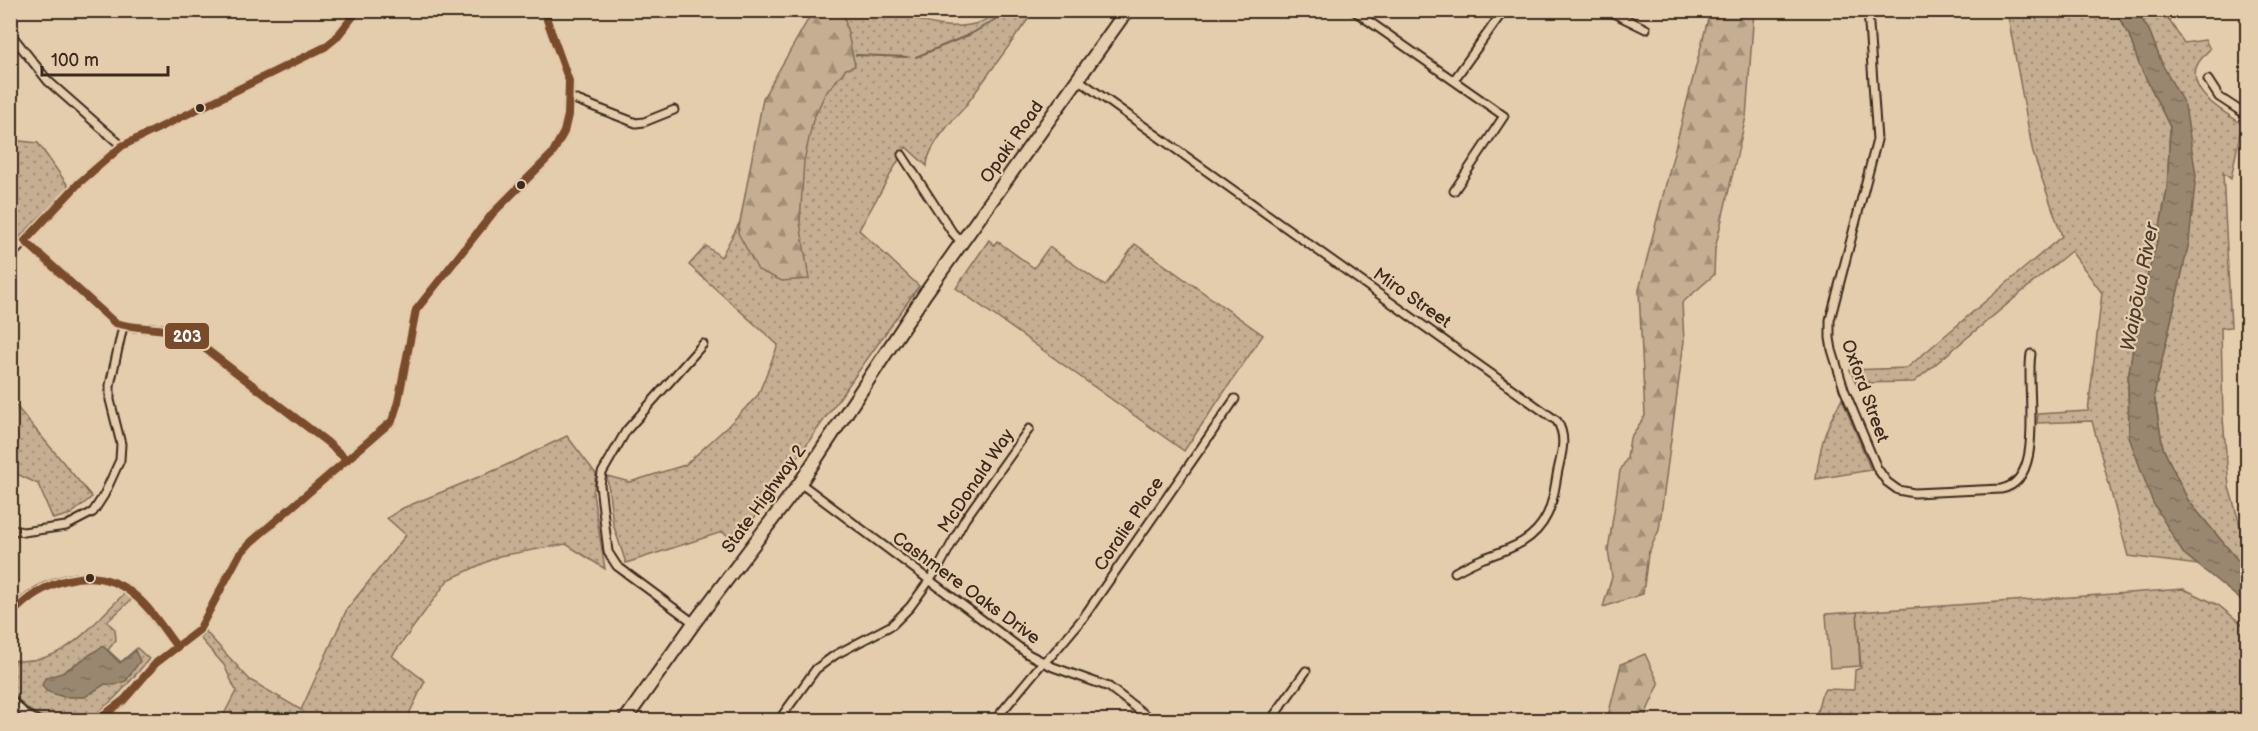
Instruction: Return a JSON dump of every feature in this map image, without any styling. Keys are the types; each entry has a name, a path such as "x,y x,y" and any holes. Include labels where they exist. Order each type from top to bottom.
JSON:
{"highway":[{"name":"Opaki Road","path":"925,294 963,244 1127,10"},
{"name":"State Highway 2","path":"625,720 694,623 800,483 925,294"}],"street":[{"path":"10,257 79,183 122,146 325,47 336,38 358,10"},
{"path":"97,720 124,700 156,663 199,630 239,555 392,421 396,412 416,310 493,213 559,144 568,116 569,81 551,34 547,10"},
{"path":"1353,10 1504,116 1454,191"},
{"path":"1454,80 1504,10"},
{"path":"1607,10 1646,29"},
{"name":"Oxford Street","path":"1868,10 1877,140 1830,320 1830,338 1844,388 1877,468 1887,482 1898,490 1914,493 2001,489 2010,487 2019,480 2027,465 2031,449 2028,371 2031,354"},
{"path":"10,33 48,81 122,146"},
{"name":"Miro Street","path":"1078,80 1557,421 1563,430 1564,442 1551,503 1539,527 1514,548 1455,572"},
{"path":"2208,80 2219,97 2247,116"},
{"path":"569,97 636,123 674,110"},
{"path":"902,155 952,232 963,244"},
{"path":"25,241 106,316 123,326 166,328 190,337 327,442 347,460"},
{"path":"10,529 23,532 66,526 93,512 104,495 120,460 121,444 110,400 110,385 123,326"},
{"path":"694,623 612,560 607,543 600,485 602,473 626,431 703,344"},
{"name":"Coralie Place","path":"995,720 1083,618 1235,399"},
{"name":"McDonald Way","path":"779,720 816,669 892,625 910,607 930,581 965,519 1029,429"},
{"name":"Cashmere Oaks Drive","path":"800,483 1028,654 1109,687 1152,720"},
{"path":"10,617 32,595 49,585 64,580 95,578 126,588 142,603 177,647"},
{"path":"1271,720 1306,671"},
{"path":"10,699 26,715 36,720"}],"green space":[{"path":"813,11 843,11 855,66 846,69 825,94 813,120 804,161 800,222 809,279 782,281 758,270 738,233 763,98"},
{"path":"819,11 905,11 931,24 962,26 981,22 1001,11 1034,11 964,108 941,135 931,151 927,166 906,147 859,230 919,286 738,541 722,532 626,563 613,524 607,476 630,482 685,465 758,395 778,345 689,265 706,246 721,257 749,205"},
{"path":"1710,11 1754,11 1746,117 1715,249 1714,275 1682,303 1684,341 1659,530 1648,554 1643,594 1603,607 1612,577 1608,550 1620,471 1627,458 1630,438 1645,416 1639,290"},
{"path":"2007,11 2112,11 2118,16 2129,35 2139,64 2170,127 2167,190 2157,242 2141,299 2128,378 2129,437 2183,553 2198,565 2128,556 2092,421 2037,423 2038,414 2088,411 2102,293 2071,251 1914,382 1856,383 1850,370 1907,368 2062,236 2033,153"},
{"path":"2136,11 2163,11 2184,43 2205,40 2210,49 2196,68 2195,78 2198,87 2212,103 2247,127 2247,132 2240,133 2231,179 2223,173 2231,327 2221,328 2223,418 2229,487 2242,532 2247,541 2247,569 2188,500 2163,448 2154,395 2189,242 2162,64 2149,30"},
{"path":"11,140 38,143 69,187 11,246"},
{"path":"989,240 994,245 997,241 1034,268 1049,247 1105,286 1135,244 1263,335 1184,451 956,288"},
{"path":"1842,399 1871,470 1816,479 1824,437"},
{"path":"11,400 92,497 71,514 53,519 38,484 11,471"},
{"path":"567,436 596,474 593,494 605,569 566,544 499,556 448,580 392,656 425,681 406,720 221,720 236,691 224,665 200,638 205,631 250,680 301,710 347,609 406,535 387,518 403,508 498,469"},
{"path":"2184,589 2218,605 2247,628 2247,720 1815,720 1825,689 1854,690 1855,670 1861,668 1857,612"},
{"path":"125,593 131,600 107,622 115,629 116,640 108,650 121,662 137,648 149,659 130,682 102,709 83,720 71,722 46,718 25,706 10,684 11,660 30,660 61,651 88,631"},
{"path":"1857,612 1860,666 1830,668 1826,614"},
{"path":"1645,654 1659,684 1645,720 1607,720 1621,664"}],"water":[{"path":"2112,11 2136,11 2149,30 2162,64 2185,106 2196,175 2189,242 2154,395 2163,448 2188,500 2247,569 2247,605 2183,553 2153,503 2129,437 2128,378 2141,299 2157,242 2167,190 2170,127 2139,64 2129,35 2118,16"},
{"path":"103,646 120,663 135,651 140,661 126,681 115,685 105,684 85,697 64,697 46,691 42,685 45,678 62,673"}],"waterway":[{"path":"916,57 971,34 1011,10"},
{"path":"856,55 907,57"}],"transit line":[{"name":"203","path":"347,460 327,442 190,337 172,331 115,323 25,241 79,183 122,146 325,47 336,38 358,10"},
{"name":"203","path":"97,720 124,700 156,663 199,630 239,555 251,542 392,421 398,402 416,310 493,213 552,154 564,132 568,115 569,81 547,20 547,10"},
{"name":"203","path":"10,616 22,604 52,585 84,577 101,579 117,584 133,594 151,612 177,647"}],"water label":[{"name":"Waipōua River","path":"2140,287"}]}
